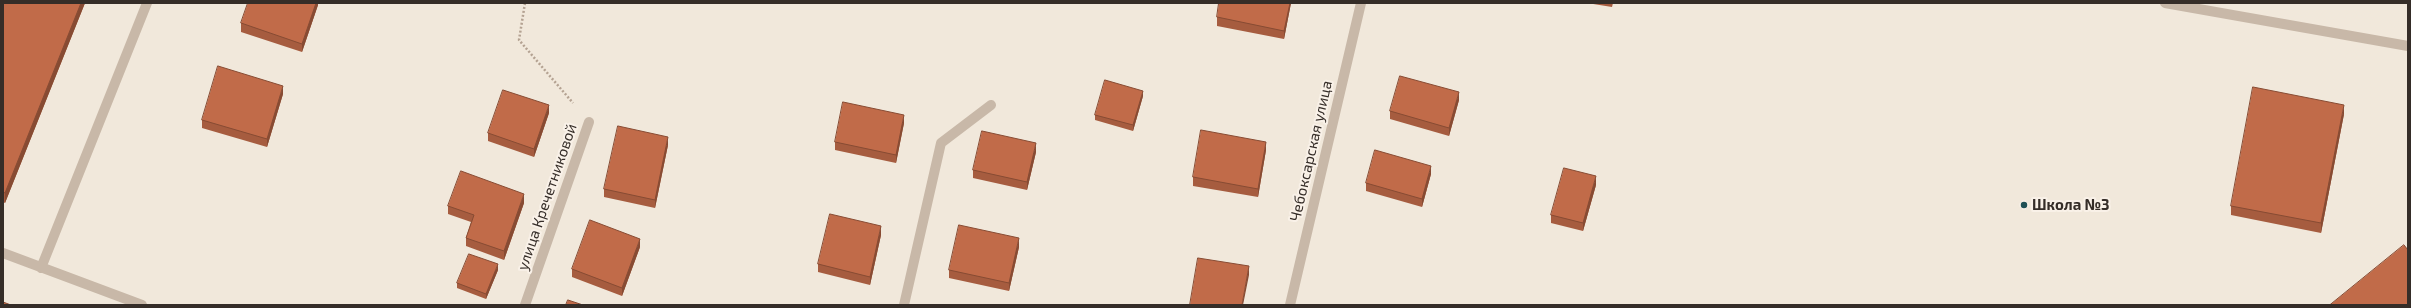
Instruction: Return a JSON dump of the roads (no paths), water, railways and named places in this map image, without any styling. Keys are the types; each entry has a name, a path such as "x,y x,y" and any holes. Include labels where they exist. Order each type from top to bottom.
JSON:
{"street":[{"path":"41,268 147,3"},
{"name":"Чебоксарская улица","path":"1290,305 1361,3"},
{"path":"2165,3 2408,46"},
{"path":"904,305 941,143 991,105"},
{"name":"улица Кречетниковой","path":"525,305 589,122"},
{"path":"3,253 142,305"}],"place":[{"name":"Школа №3","path":"2024,205"}]}
